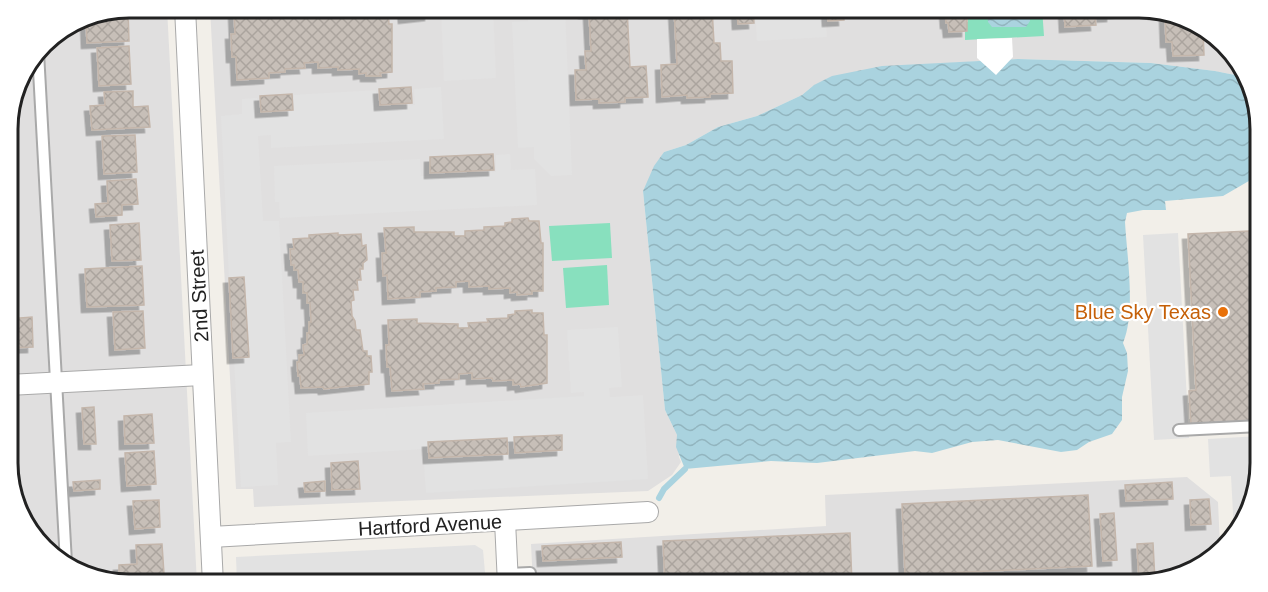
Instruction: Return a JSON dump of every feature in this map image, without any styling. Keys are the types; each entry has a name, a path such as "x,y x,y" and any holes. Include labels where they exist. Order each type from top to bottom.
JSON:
{"street":[{"name":"2nd Street","path":"185,18 213,574"},
{"path":"18,384 202,375"},
{"name":"Hartford Avenue","path":"211,537 648,512"},
{"path":"505,521 508,574"}],"lane":[{"path":"39,65 65,553"},
{"path":"1179,430 1250,426"}],"shaded area":[{"path":"168,18 196,574 115,573 87,566 62,551 41,530 26,505 22,492 18,463 18,122 29,80 41,62 62,41 87,26 108,20"},
{"path":"211,18 1146,18 1181,26 1194,33 1217,51 1236,75 1151,63 1018,59 916,65 814,85 802,95 757,116 718,127 686,145 664,152 643,191 665,410 677,435 681,462 672,475 648,491 254,507 253,489 236,489"},
{"path":"441,18 493,18 496,78 444,81"},
{"path":"528,18 565,18 572,175 551,176 534,159 534,147 518,148 512,22 528,21"},
{"path":"756,18 826,18 827,37 757,41"},
{"path":"441,87 444,139 271,148 271,135 258,136 263,221 279,221 291,442 276,443 278,485 241,487 234,359 249,357 245,277 229,277 221,116 242,114 242,99 257,98 257,113 294,111 294,95 376,90 377,107 415,105 414,89"},
{"path":"510,154 511,170 535,169 537,205 280,218 279,202 275,202 274,166 420,159 421,176 496,172 496,155"},
{"path":"1178,233 1189,438 1154,440 1143,235"},
{"path":"618,327 622,387 609,388 610,397 643,395 648,479 426,493 423,449 308,456 306,413 584,396 584,392 571,393 567,330"},
{"path":"1250,437 1248,484 1242,505 1233,520 1231,476 1210,477 1208,439"},
{"path":"1187,477 1218,502 1220,538 1188,563 1146,574 532,574 531,544 826,526 825,495"},
{"path":"475,545 483,550 485,574 237,574 236,557"}],"green space":[{"path":"968,18 1043,18 1044,36 965,40 966,22 968,22"},
{"path":"610,223 612,258 552,261 549,226"},
{"path":"607,265 609,305 566,308 563,268"}],"water":[{"path":"988,18 1030,18 1030,21 1026,27 992,27"},
{"path":"1018,59 1151,63 1236,75 1242,87 1249,115 1250,180 1223,196 1165,201 1166,210 1127,213 1125,222 1130,300 1127,330 1123,343 1127,353 1128,371 1122,397 1122,420 1112,434 1089,442 1077,450 1061,452 998,440 972,442 932,453 915,451 817,463 771,461 685,469 676,447 677,435 665,410 643,191 654,166 664,152 686,145 718,127 757,116 802,95 814,85 832,76 882,66"}],"pier":[{"path":"1012,38 1013,57 996,75 977,58 977,39"}],"building":[{"path":"128,18 129,41 87,43 86,26 108,20"},
{"path":"234,18 389,18 389,24 392,24 392,72 380,73 381,76 366,76 366,73 359,74 359,69 318,68 318,62 304,63 305,68 269,73 269,78 237,80 236,57 232,57 231,34 235,34"},
{"path":"589,18 628,18 630,67 646,66 648,97 625,98 625,102 599,103 599,99 576,100 575,70 586,70 585,51 591,51"},
{"path":"675,18 713,18 714,43 720,43 721,61 732,61 733,93 710,94 710,97 687,98 687,95 662,97 661,65 677,64"},
{"path":"738,18 754,18 754,23 738,24"},
{"path":"828,18 844,18 844,20 828,21"},
{"path":"946,18 967,18 967,31 949,32 948,23 946,23"},
{"path":"1065,18 1095,18 1096,25 1065,27"},
{"path":"1165,21 1181,26 1203,39 1204,55 1173,56 1172,42 1166,42"},
{"path":"129,46 131,84 99,86 97,48"},
{"path":"411,87 412,103 380,105 379,89"},
{"path":"133,91 133,107 148,106 150,127 92,130 90,106 105,105 104,92"},
{"path":"292,94 293,110 261,112 260,96"},
{"path":"135,135 137,172 104,174 102,136"},
{"path":"493,154 494,170 430,173 430,157"},
{"path":"136,179 138,204 122,205 122,215 96,217 95,204 108,203 107,181"},
{"path":"528,218 529,221 539,221 541,243 543,243 543,291 517,295 517,292 510,293 510,288 469,287 469,281 456,282 456,287 420,292 420,297 388,299 387,275 383,276 382,253 386,253 384,228 414,227 414,232 454,232 454,236 465,236 465,231 505,226 505,223 512,222 512,219"},
{"path":"139,223 141,260 112,261 110,225"},
{"name":"Blue Sky Texas","path":"1249,231 1250,421 1191,424 1189,391 1196,390 1188,234"},
{"path":"338,233 338,235 361,234 362,246 366,245 367,260 363,263 363,269 360,269 361,280 357,280 358,290 353,290 354,300 351,301 352,316 356,330 360,330 363,351 367,351 367,356 371,356 372,372 369,372 369,384 324,389 323,387 301,388 297,362 299,362 299,355 304,355 303,345 307,344 309,322 311,322 310,303 307,303 307,293 303,293 303,282 299,282 298,270 294,270 294,265 291,265 290,249 294,249 293,239 309,238 309,235"},
{"path":"142,266 144,305 87,307 85,269"},
{"path":"244,277 249,357 233,358 229,278"},
{"path":"532,310 532,313 543,313 544,335 547,335 547,383 521,387 520,384 513,385 513,380 472,379 472,373 459,374 459,379 423,384 424,389 392,391 390,367 387,367 388,320 417,319 417,323 458,324 458,328 469,328 468,323 508,318 508,315 515,314 515,311"},
{"path":"143,311 145,348 115,350 113,312"},
{"path":"32,317 33,347 18,348 18,318"},
{"path":"94,407 96,444 84,444 82,408"},
{"path":"152,414 154,443 125,444 124,416"},
{"path":"562,435 562,450 515,453 514,437"},
{"path":"507,438 508,454 429,458 428,442"},
{"path":"154,451 156,484 127,486 125,453"},
{"path":"358,461 360,489 332,490 331,463"},
{"path":"100,480 100,489 74,491 73,482"},
{"path":"325,481 325,491 305,492 304,483"},
{"path":"1172,482 1173,499 1126,501 1125,485"},
{"path":"1088,495 1092,566 905,574 902,504"},
{"path":"1209,499 1211,524 1191,525 1190,500"},
{"path":"159,500 160,527 135,529 133,501"},
{"path":"1114,513 1117,560 1103,561 1100,514"},
{"path":"850,533 852,574 665,574 663,541"},
{"path":"621,542 622,557 543,561 542,546"},
{"path":"1153,543 1155,573 1138,574 1137,544"},
{"path":"162,544 164,574 119,573 119,565 137,564 136,545"}],"waterway":[{"path":"659,498 664,489 685,469"}],"place":[{"name":"Blue Sky Texas","path":"1223,312"}]}
